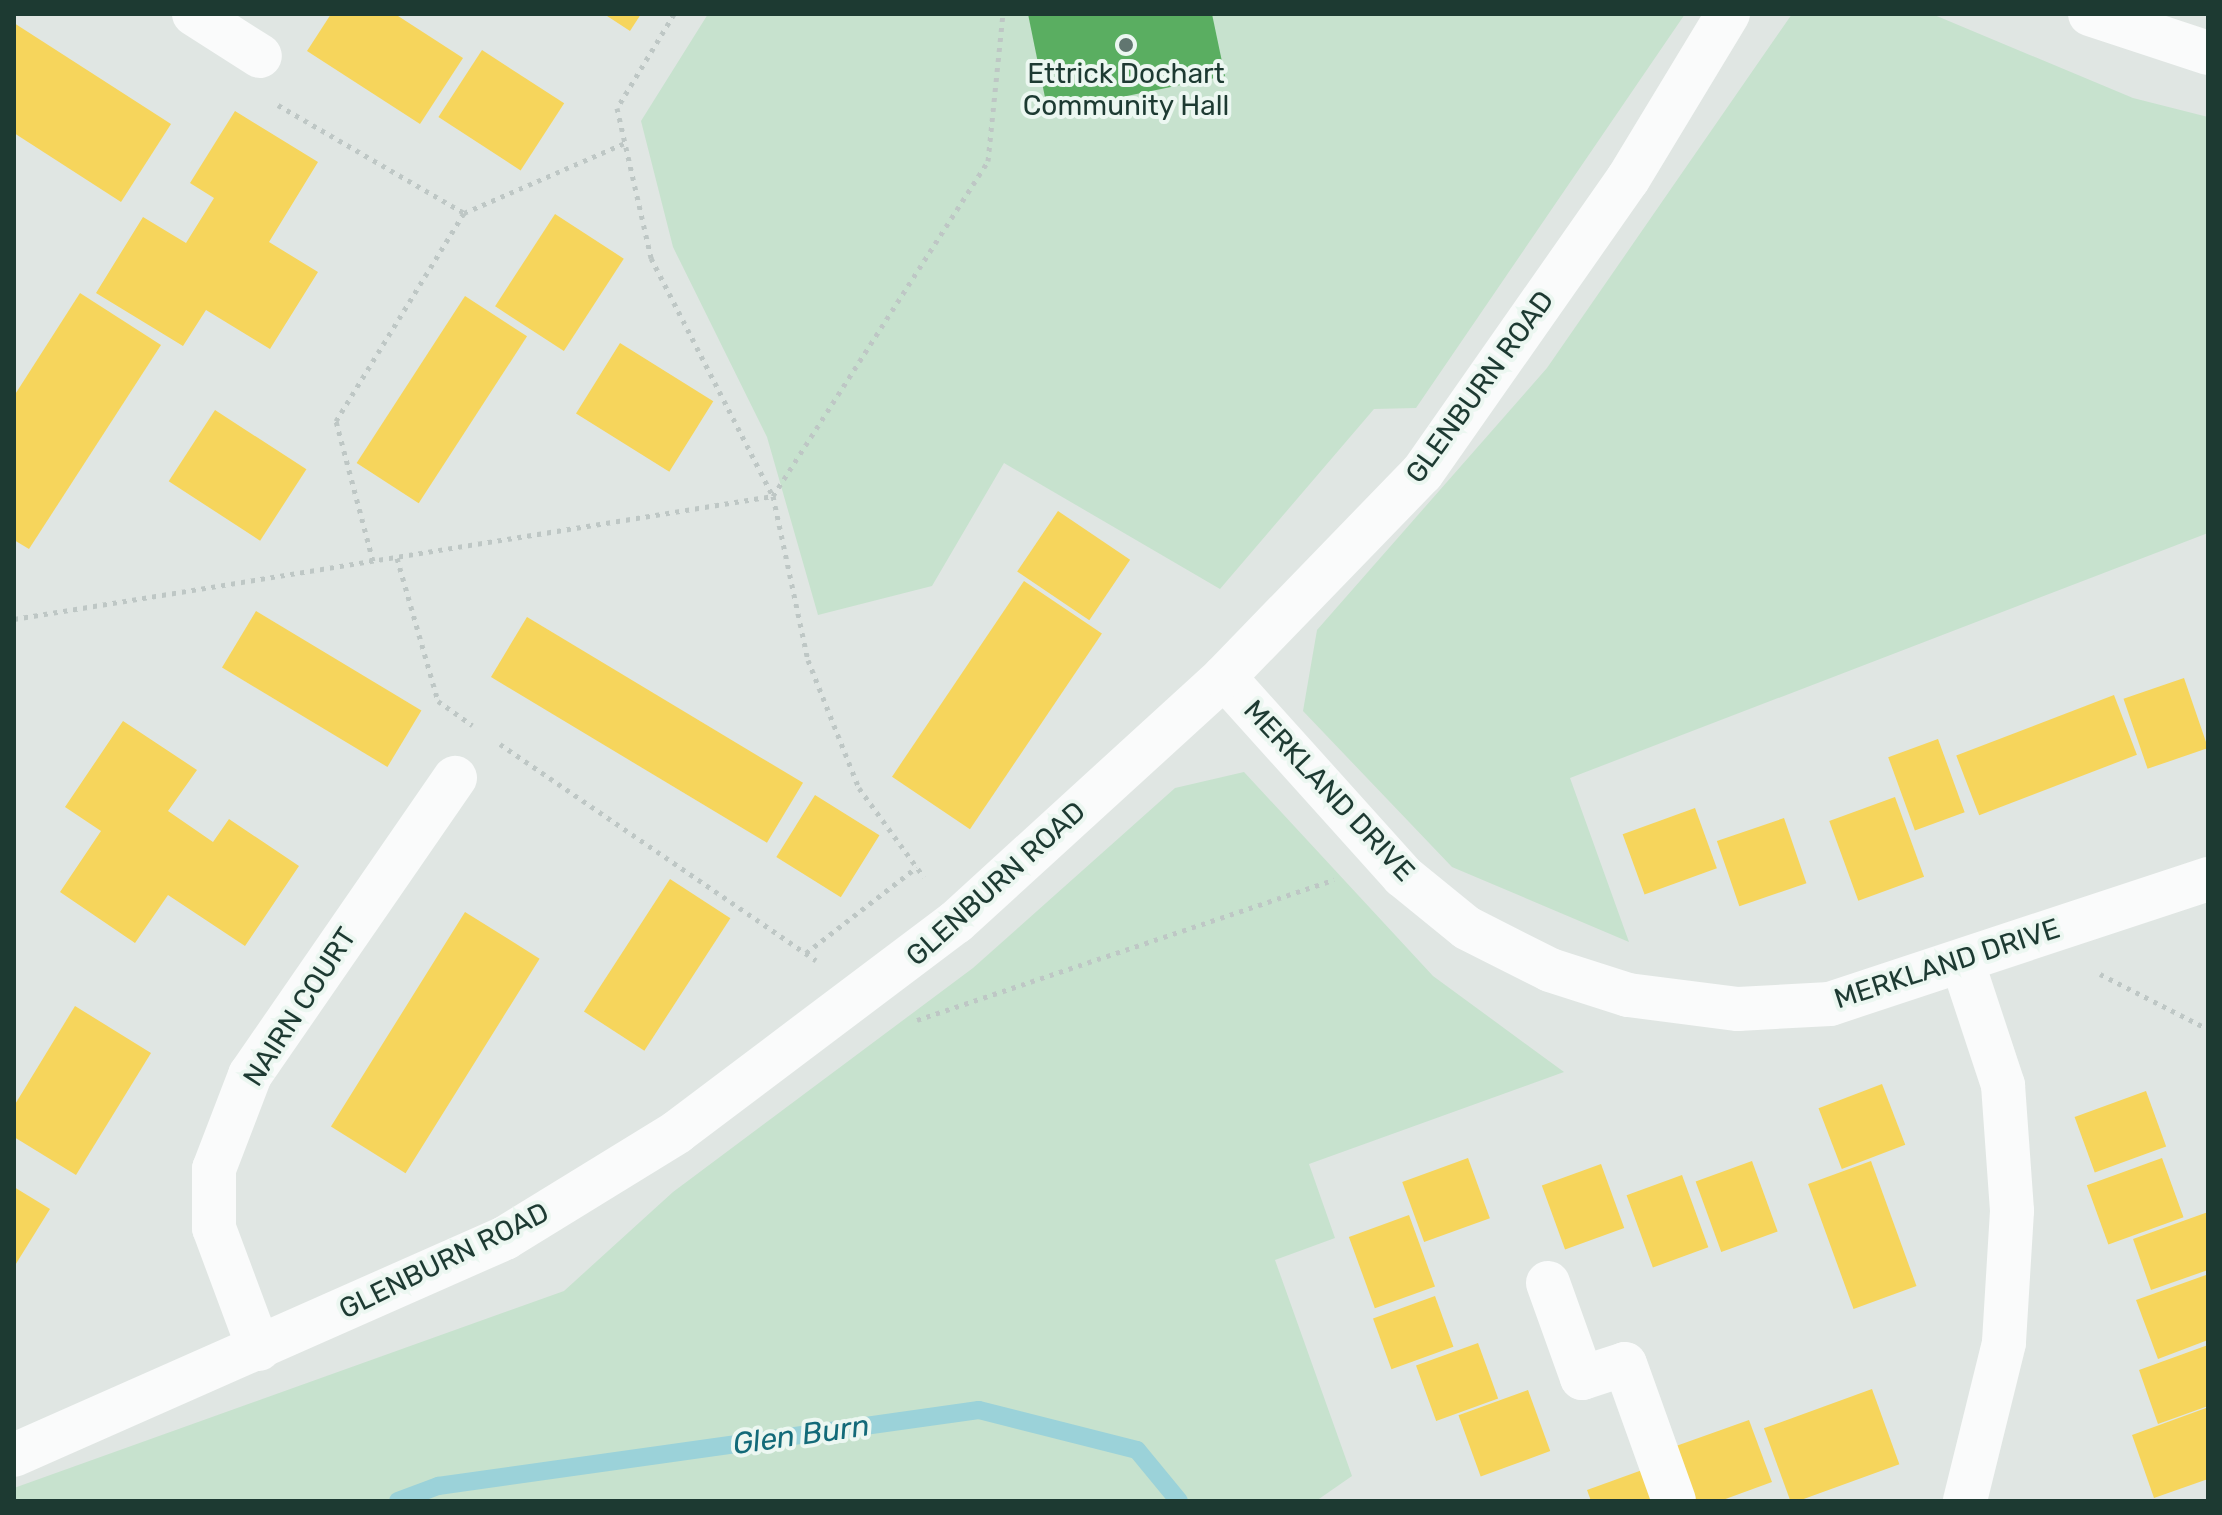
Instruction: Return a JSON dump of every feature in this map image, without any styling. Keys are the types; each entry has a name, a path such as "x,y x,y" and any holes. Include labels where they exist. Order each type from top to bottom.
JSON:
{"street":[{"path":"194,14 260,56"},
{"name":"GLENBURN ROAD","path":"14,1455 505,1238 677,1132 868,995 956,922 1224,677 1422,473 1628,179 1728,14"},
{"path":"2090,14 2208,53"},
{"name":"MERKLAND DRIVE","path":"1224,677 1389,860 1467,928 1550,970 1628,995 1738,1009 1830,1004 2208,879"},
{"name":"NAIRN COURT","path":"259,1349 214,1228 214,1169 250,1075 455,778"},
{"path":"1962,961 2003,1085 2012,1211 2004,1343 1965,1501"},
{"path":"1548,1283 1582,1378 1625,1364 1674,1501"}],"path":[{"path":"674,14 617,108 651,258 773,496 808,660 859,788 956,922"},
{"path":"14,619 773,496 988,161 1003,14"},
{"path":"260,56 243,85 464,213"},
{"path":"373,561 336,421 464,213 625,143"},
{"path":"397,558 438,701 479,729"},
{"path":"492,738 868,995 922,1023 1389,860"},
{"path":"806,953 917,867"},
{"path":"2027,939 2208,1029"}],"green space":[{"path":"708,14 1685,14 1416,408 1374,409 1220,589 1004,463 932,586 818,615 767,437 673,247 641,121"},
{"path":"1792,14 1932,14 2133,98 2208,117 2208,533 1570,778 1629,942 1452,867 1303,711 1317,630 1547,368"},
{"path":"1244,772 1433,976 1564,1072 1309,1164 1335,1238 1275,1260 1352,1476 1316,1501 14,1501 14,1488 564,1291 673,1192 973,968 1175,788"}],"building: Homes":[{"path":"331,14 395,14 463,58 420,124 307,51"},
{"path":"604,14 641,14 630,31"},
{"path":"14,23 171,124 121,202 14,133"},
{"path":"482,50 564,103 521,170 438,117"},
{"path":"235,111 318,162 269,242 318,272 270,349 206,310 183,346 96,293 143,217 186,243 214,198 190,183"},
{"path":"555,214 624,259 564,351 495,306"},
{"path":"80,293 161,345 29,549 14,540 14,396"},
{"path":"465,296 527,336 419,503 357,463"},
{"path":"620,343 713,401 669,472 576,413"},
{"path":"215,410 306,469 260,541 169,481"},
{"path":"1058,511 1130,560 1089,620 1017,572"},
{"path":"1024,581 1102,634 970,829 892,777"},
{"path":"256,611 421,710 387,767 222,668"},
{"path":"527,617 803,783 767,843 491,677"},
{"path":"2184,678 2208,748 2148,769 2123,699"},
{"path":"2114,695 2137,755 1979,815 1956,756"},
{"path":"123,721 197,770 168,811 213,842 229,819 299,866 245,946 168,895 135,943 60,892 101,831 65,807"},
{"path":"1938,739 1965,812 1915,830 1888,757"},
{"path":"815,795 879,835 841,897 776,857"},
{"path":"1895,797 1924,877 1858,901 1829,821"},
{"path":"1695,808 1717,868 1645,894 1623,834"},
{"path":"1784,818 1806,883 1739,906 1717,841"},
{"path":"670,879 730,918 644,1051 584,1012"},
{"path":"465,912 540,959 406,1173 331,1127"},
{"path":"75,1006 151,1053 76,1175 14,1137 14,1106"},
{"path":"1882,1084 1905,1145 1842,1169 1819,1108"},
{"path":"2146,1091 2166,1146 2095,1172 2075,1117"},
{"path":"1468,1158 1490,1218 1424,1242 1402,1182"},
{"path":"2162,1158 2184,1217 2108,1245 2087,1185"},
{"path":"1752,1161 1778,1231 1721,1252 1696,1182"},
{"path":"1871,1161 1916,1286 1854,1309 1808,1184"},
{"path":"1601,1164 1624,1228 1565,1249 1542,1186"},
{"path":"1682,1175 1708,1247 1653,1268 1627,1195"},
{"path":"14,1187 50,1209 14,1267"},
{"path":"2208,1212 2208,1270 2151,1290 2133,1239"},
{"path":"1409,1215 1435,1286 1375,1308 1349,1237"},
{"path":"2206,1275 2208,1340 2158,1359 2136,1300"},
{"path":"1435,1296 1453,1347 1391,1369 1373,1319"},
{"path":"1478,1343 1498,1398 1436,1421 1416,1366"},
{"path":"2208,1345 2208,1406 2158,1424 2139,1370"},
{"path":"1872,1389 1899,1464 1798,1501 1790,1501 1764,1428"},
{"path":"1528,1390 1550,1451 1481,1476 1458,1415"},
{"path":"2206,1408 2208,1479 2154,1498 2132,1435"},
{"path":"1749,1420 1772,1482 1720,1501 1696,1501 1676,1446"},
{"path":"1645,1469 1657,1501 1591,1501 1587,1490"}],"building: Public":[{"name":"Ettrick Dochart Community Hall","path":"1028,14 1212,14 1225,76 1048,112"}],"waterway":[{"name":"Glen Burn","path":"398,1501 438,1486 979,1410 1137,1450 1179,1501"}],"place":[{"name":"Ettrick Dochart Community Hall","path":"1126,45"}]}
